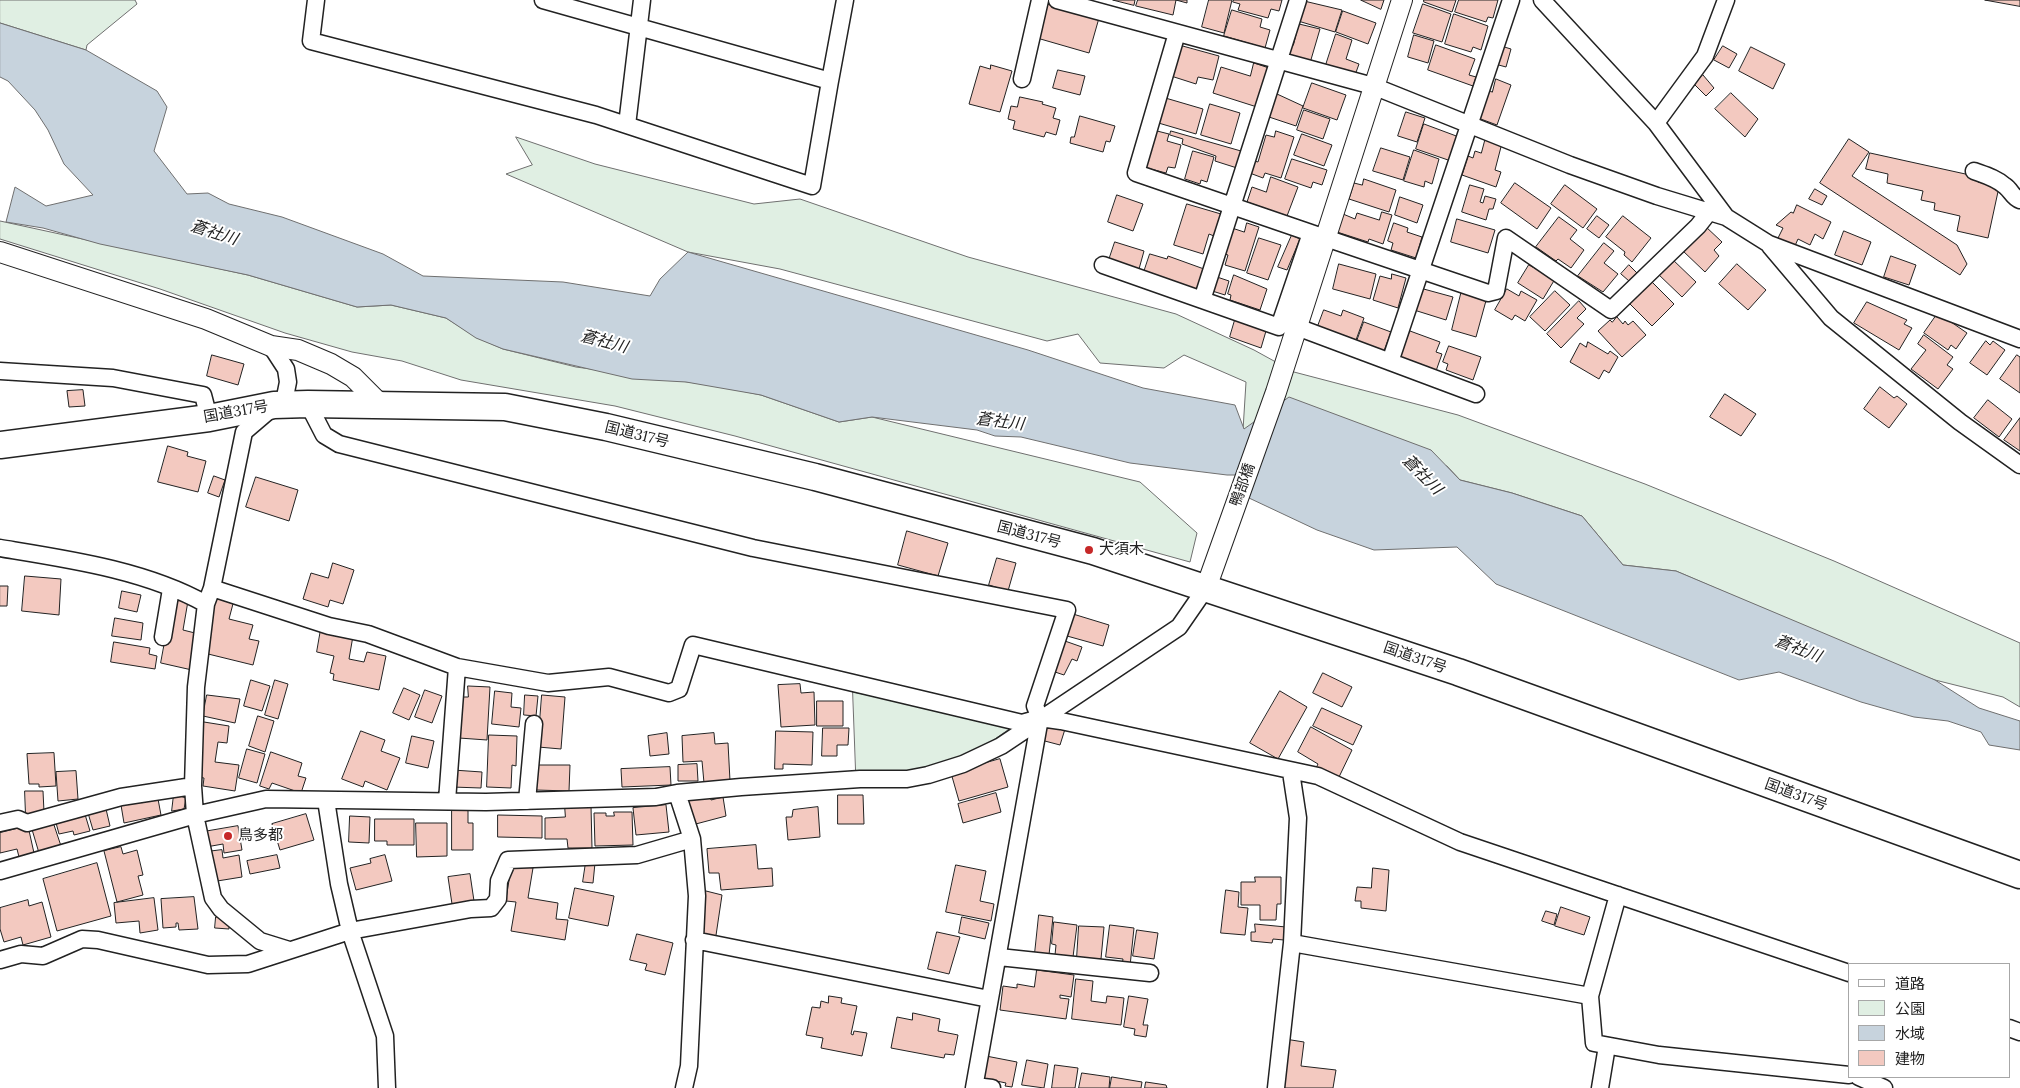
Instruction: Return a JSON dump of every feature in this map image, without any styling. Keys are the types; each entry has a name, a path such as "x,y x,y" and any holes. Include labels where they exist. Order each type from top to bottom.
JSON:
{"highway":[{"name":"国道317号","path":"0,445 209,418 274,405 379,403 505,407 606,427 815,477 1208,583 2020,875"}],"street":[{"path":"316,0 311,40 596,115 812,186 845,0"},
{"path":"543,0 830,81"},
{"path":"627,125 642,0"},
{"path":"1022,78 1040,0"},
{"path":"1057,0 1373,86 1570,165 1726,217 1769,244 2020,340"},
{"path":"1202,300 1298,0"},
{"name":"鴨部橋","path":"1208,583 1276,392 1296,327 1318,236 1373,86 1402,0"},
{"path":"1390,362 1511,0"},
{"path":"1542,0 1656,123 1726,217"},
{"path":"1656,123 1705,56 1726,0"},
{"path":"1177,33 1136,173 1421,271 1488,293 1496,291 1506,238 1611,310 1698,226 1709,212"},
{"path":"1974,171 2006,186 2016,199 2020,200"},
{"path":"1103,265 1279,327 1318,236"},
{"path":"1769,244 1831,318 1960,422 2020,465"},
{"path":"0,252 206,319 271,346 298,350 331,364 353,377 379,403"},
{"path":"1296,327 1476,394"},
{"path":"271,346 286,369 288,382 285,397 244,432 212,588 206,604 196,687 193,786 195,815 213,898 221,909 260,941 289,950"},
{"path":"0,371 113,378 203,394 209,418"},
{"path":"308,404 324,435 339,444 753,548 1067,610 1035,706 1040,718 975,1087 992,1088"},
{"path":"0,548 124,572 206,604"},
{"path":"0,871 195,815 266,799 446,801 656,797 677,793 860,779 907,779 928,775 963,764 1001,746 1178,627 1208,583"},
{"path":"212,588 329,626 368,634 457,667 548,683 609,677 669,694 679,689 693,645 1022,723 1040,718 1212,751 1291,772 1318,776 1460,842 1848,973"},
{"path":"162,637 171,589"},
{"path":"446,801 457,667"},
{"path":"527,800 534,724"},
{"path":"1276,1088 1292,943 1298,818 1291,772"},
{"path":"0,823 18,819 27,823 121,797 193,786"},
{"path":"677,793 692,839 697,896 690,1066 684,1088"},
{"path":"326,800 339,884 350,930 386,1036 387,1088"},
{"path":"0,960 21,954 43,956 82,939 98,940 208,965 248,964 350,930 471,909 491,908 498,899 499,881 508,860 637,855 692,839"},
{"path":"1618,895 1590,996 1594,1043 1659,1055 1848,1076"},
{"path":"694,940 990,999"},
{"path":"1292,943 1590,996"},
{"path":"999,957 1150,973"},
{"path":"1600,1088 1607,1046"},
{"path":"1861,1078 1884,1088"}],"green space":[{"path":"0,0 135,0 137,4 87,45 86,50 0,23"},
{"path":"516,137 595,164 754,204 800,199 968,257 1176,314 1254,350 1294,372 1458,415 1645,484 1834,561 2020,643 2020,707 2003,697 1935,680 1896,666 1676,571 1623,565 1582,516 1512,493 1460,480 1447,466 1243,430 1246,382 1184,355 1164,368 1100,363 1078,334 1047,341 780,269 688,252 506,174 532,165"},
{"path":"0,221 248,275 357,307 391,305 446,318 476,337 503,349 576,367 718,386 761,395 839,422 872,417 1140,482 1197,533 1190,562 735,436 615,406 461,380 402,361 352,352 285,333 160,289 0,239"},
{"path":"853,692 1015,725 982,748 907,776 856,772"}],"water":[{"name":"蒼社川","path":"0,23 86,50 157,91 167,107 154,151 187,194 208,193 229,204 282,217 383,254 423,276 563,282 650,296 660,279 688,252 1028,350 1143,388 1235,405 1244,429 1289,397 1431,450 1460,480 1512,493 1582,516 1623,565 1676,571 1935,680 1979,708 2020,721 2020,750 1989,745 1981,732 1948,721 1914,717 1861,702 1779,672 1739,680 1496,584 1457,547 1374,550 1317,530 1249,498 1253,475 1227,475 1130,463 1021,437 995,436 977,430 872,417 839,422 761,395 686,382 632,379 503,349 476,338 446,318 391,305 357,307 248,275 100,244 43,228 6,222 15,187 46,206 93,195 64,164 48,130 35,110 8,81 0,77"}],"building":[{"path":"1113,0 1135,0 1134,5"},
{"path":"1138,0 1176,0 1173,15 1136,6"},
{"path":"1176,0 1187,0 1187,3"},
{"path":"1209,0 1232,0 1224,33 1202,27"},
{"path":"1234,0 1282,0 1279,11 1271,9 1268,18 1238,10 1240,4 1233,2"},
{"path":"1361,0 1384,0 1381,9"},
{"path":"1424,0 1456,0 1452,12 1424,2"},
{"path":"1459,0 1498,0 1493,18 1488,17 1486,22 1455,12"},
{"path":"1985,0 2020,0 2020,6"},
{"path":"1304,1 1342,10 1335,32 1298,21"},
{"path":"1047,4 1099,18 1089,53 1037,38"},
{"path":"1423,4 1451,14 1442,42 1413,33"},
{"path":"1232,10 1262,19 1260,27 1270,30 1265,48 1224,36"},
{"path":"1343,11 1376,23 1368,44 1336,32"},
{"path":"1454,14 1488,26 1481,50 1473,47 1471,52 1445,44"},
{"path":"1299,24 1320,29 1310,63 1287,57 1290,44 1293,45"},
{"path":"1336,34 1352,40 1346,59 1359,64 1354,78 1325,68"},
{"path":"1414,35 1434,41 1428,63 1408,57"},
{"path":"1179,45 1219,56 1213,80 1198,77 1196,84 1171,76"},
{"path":"1436,45 1475,59 1469,75 1476,77 1473,86 1428,70"},
{"path":"1501,46 1511,49 1506,67 1495,64"},
{"path":"1723,46 1737,54 1729,68 1714,60"},
{"path":"1751,47 1785,64 1773,89 1739,71"},
{"path":"1254,63 1269,68 1257,107 1213,93 1221,67 1250,76"},
{"path":"991,65 1012,71 1000,112 969,104 980,66 990,69"},
{"path":"1058,70 1085,76 1080,95 1053,88"},
{"path":"1703,75 1714,88 1706,96 1694,84"},
{"path":"1496,79 1511,85 1497,125 1478,118 1488,90 1492,92"},
{"path":"1312,83 1346,95 1337,120 1303,108"},
{"path":"1731,93 1758,119 1745,137 1715,109"},
{"path":"1277,94 1303,106 1296,126 1269,117"},
{"path":"1020,97 1043,102 1042,104 1056,108 1053,118 1060,120 1056,135 1046,132 1044,137 1013,129 1015,121 1008,119 1011,106 1017,107"},
{"path":"1162,97 1203,109 1196,134 1155,122"},
{"path":"1210,104 1240,113 1231,144 1201,135"},
{"path":"1304,110 1330,119 1323,139 1297,130"},
{"path":"1406,112 1425,118 1417,142 1398,136"},
{"path":"1080,116 1115,126 1110,142 1106,141 1103,152 1070,143 1071,137 1074,137"},
{"path":"1424,124 1459,137 1451,161 1416,149"},
{"path":"1153,130 1169,134 1167,141 1181,145 1175,168 1168,167 1166,173 1143,167"},
{"path":"1171,131 1241,151 1237,168 1215,161 1216,156 1182,144 1183,139 1170,135"},
{"path":"1276,131 1294,137 1281,178 1265,173 1263,178 1247,172 1251,160 1258,162 1266,135 1274,137"},
{"path":"1302,134 1332,145 1324,166 1294,155"},
{"path":"1486,137 1502,143 1495,170 1501,172 1496,187 1462,175 1468,156 1473,158 1475,151 1481,153"},
{"path":"1849,139 1869,152 1852,176 1957,245 1967,264 1960,275 1820,183"},
{"path":"1381,148 1410,157 1403,180 1373,171"},
{"path":"1414,150 1439,159 1432,184 1425,181 1424,187 1404,181"},
{"path":"1193,151 1214,157 1207,182 1201,180 1200,184 1185,179"},
{"path":"1870,153 1979,177 1978,182 1999,187 1988,238 1957,231 1960,216 1934,210 1935,203 1921,200 1923,191 1887,183 1888,174 1866,169"},
{"path":"1292,159 1327,170 1322,185 1313,182 1311,188 1285,179"},
{"path":"1271,177 1298,187 1287,216 1247,202 1252,187 1266,192"},
{"path":"1364,179 1396,190 1389,212 1349,199 1354,183 1362,185"},
{"path":"1515,183 1551,208 1537,229 1501,203"},
{"path":"1470,185 1484,189 1480,202 1483,203 1485,196 1496,199 1493,209 1489,209 1486,220 1462,212"},
{"path":"1565,185 1597,209 1583,228 1551,204"},
{"path":"1815,189 1827,196 1822,205 1809,199"},
{"path":"1117,195 1143,204 1133,231 1108,222"},
{"path":"1400,197 1423,205 1417,223 1395,215"},
{"path":"1187,204 1221,214 1214,236 1209,234 1203,254 1174,245"},
{"path":"1797,205 1831,222 1823,239 1815,234 1810,245 1798,239 1794,248 1777,240 1783,228 1776,225 1791,212 1793,213"},
{"path":"1382,212 1392,215 1383,244 1369,239 1368,242 1337,232 1343,214 1355,219 1357,213 1379,220"},
{"path":"1597,216 1609,225 1599,238 1587,229"},
{"path":"1623,216 1651,238 1632,262 1624,255 1625,252 1606,237"},
{"path":"1559,217 1577,230 1570,239 1584,250 1571,268 1558,259 1556,261 1536,247"},
{"path":"1457,219 1495,230 1488,253 1451,242"},
{"path":"1247,223 1259,227 1245,271 1225,265 1228,255 1221,253 1229,227 1244,232"},
{"path":"1394,223 1408,228 1407,232 1422,237 1416,258 1391,250 1393,243 1388,241"},
{"path":"1705,226 1722,242 1714,250 1719,256 1705,272 1682,250"},
{"path":"1844,231 1871,242 1862,265 1835,255"},
{"path":"1292,235 1300,239 1287,270 1278,267"},
{"path":"1259,238 1281,245 1268,280 1247,273"},
{"path":"1115,242 1144,251 1139,269 1109,260"},
{"path":"1604,243 1614,251 1604,263 1618,274 1603,292 1578,276"},
{"path":"1150,254 1167,259 1168,256 1204,269 1196,291 1144,272"},
{"path":"1891,256 1916,265 1909,285 1884,277"},
{"path":"1671,258 1696,282 1682,297 1657,273"},
{"path":"1339,264 1376,274 1370,299 1333,289"},
{"path":"1737,264 1766,290 1748,310 1719,284"},
{"path":"1529,265 1555,279 1543,299 1518,283"},
{"path":"1629,265 1637,273 1629,281 1621,274"},
{"path":"1392,274 1406,278 1398,308 1373,300 1380,276 1391,279"},
{"path":"1234,275 1267,289 1260,310 1230,300 1231,295 1228,294"},
{"path":"1214,276 1229,281 1225,295 1209,290"},
{"path":"1649,279 1674,304 1652,326 1627,301"},
{"path":"1420,288 1453,297 1446,320 1414,310"},
{"path":"1507,289 1519,296 1521,291 1537,300 1525,321 1515,315 1512,320 1495,310"},
{"path":"1462,290 1487,297 1476,337 1452,330"},
{"path":"1555,291 1570,305 1545,331 1530,317"},
{"path":"1579,301 1586,309 1577,318 1584,324 1561,348 1547,334"},
{"path":"1867,302 1907,320 1904,324 1912,328 1899,350 1854,323"},
{"path":"1324,310 1341,316 1343,310 1364,318 1356,340 1318,326"},
{"path":"1938,313 1967,333 1956,349 1951,345 1948,350 1924,333"},
{"path":"1617,317 1623,324 1625,321 1628,325 1633,321 1646,335 1622,357 1598,331 1610,320 1612,322"},
{"path":"1235,320 1266,331 1261,348 1230,337"},
{"path":"1364,322 1391,332 1384,351 1357,341"},
{"path":"1410,331 1440,342 1436,352 1442,354 1436,371 1400,358"},
{"path":"1924,335 1953,357 1947,365 1953,369 1938,389 1911,369 1926,350 1918,344"},
{"path":"1986,341 1990,345 1993,341 2005,350 1987,375 1970,363"},
{"path":"1588,342 1608,354 1610,351 1618,357 1609,373 1604,370 1599,379 1570,362 1580,343 1586,347"},
{"path":"1449,346 1481,357 1473,380 1446,370 1448,364 1443,362"},
{"path":"212,355 244,364 238,385 207,376"},
{"path":"2017,355 2020,357 2020,393 2000,379"},
{"path":"1880,387 1894,398 1897,396 1907,404 1889,428 1864,409"},
{"path":"83,390 85,406 69,407 67,391"},
{"path":"1725,394 1756,414 1741,436 1710,417"},
{"path":"1988,400 2012,419 1999,437 1974,418"},
{"path":"2020,418 2020,451 2004,440"},
{"path":"168,446 188,452 187,456 206,461 198,492 158,482"},
{"path":"214,476 225,480 219,497 208,493"},
{"path":"256,477 298,490 289,521 246,507"},
{"path":"907,531 948,543 938,576 898,565"},
{"path":"997,558 1016,563 1008,591 989,585"},
{"path":"333,563 354,570 343,604 330,600 328,607 303,599 311,573 328,578"},
{"path":"25,576 61,579 59,615 22,611"},
{"path":"0,586 8,586 7,606 0,606"},
{"path":"122,591 141,595 137,612 119,608"},
{"path":"214,595 234,600 229,619 253,625 249,639 259,641 253,665 200,652"},
{"path":"173,598 188,601 183,630 199,634 192,670 161,663"},
{"path":"1073,614 1109,625 1103,646 1067,636"},
{"path":"115,618 143,623 141,640 112,636"},
{"path":"321,629 353,636 349,659 364,662 367,652 386,656 379,690 333,680 334,674 330,673 334,656 317,652"},
{"path":"1062,640 1082,647 1077,661 1072,659 1064,675 1052,671"},
{"path":"114,642 150,648 149,654 157,656 155,669 111,662"},
{"path":"1323,673 1352,687 1342,707 1313,693"},
{"path":"251,680 270,686 262,711 244,706"},
{"path":"275,680 288,684 278,719 265,715"},
{"path":"800,684 801,693 814,692 815,725 781,727 778,685"},
{"path":"468,686 490,687 487,740 459,738 461,697 468,697"},
{"path":"404,688 420,695 409,720 393,713"},
{"path":"425,690 442,696 432,723 415,717"},
{"path":"495,691 512,693 511,707 521,708 519,727 492,724"},
{"path":"1280,691 1307,707 1278,759 1250,743"},
{"path":"207,695 240,699 235,723 203,716"},
{"path":"525,695 538,696 536,716 524,715"},
{"path":"542,695 565,697 561,749 538,747"},
{"path":"817,701 843,701 843,726 817,726"},
{"path":"1322,708 1362,726 1353,745 1313,726"},
{"path":"258,716 274,721 265,752 249,746"},
{"path":"1047,720 1066,726 1060,745 1041,740"},
{"path":"204,722 229,726 227,743 218,742 215,762 239,765 235,791 203,786 204,778 196,777"},
{"path":"1311,727 1352,750 1339,777 1315,770 1318,764 1298,752"},
{"path":"823,728 849,728 848,745 837,745 837,756 822,756"},
{"path":"361,731 385,740 381,751 400,758 387,790 365,781 363,787 342,779"},
{"path":"776,731 813,732 812,765 783,764 783,769 775,769"},
{"path":"667,733 669,754 650,756 648,736"},
{"path":"714,733 715,744 728,743 730,781 704,783 702,761 683,762 682,736"},
{"path":"489,735 517,736 516,766 512,765 511,788 487,787"},
{"path":"412,736 434,741 428,768 406,763"},
{"path":"247,749 265,754 257,783 239,778"},
{"path":"271,752 302,763 298,776 306,778 301,793 272,783 269,789 260,786"},
{"path":"54,753 56,786 39,787 39,784 29,784 27,754"},
{"path":"1000,759 1008,787 959,801 951,773"},
{"path":"697,764 698,781 678,781 678,765"},
{"path":"537,765 570,765 569,791 536,790"},
{"path":"670,767 671,785 622,787 621,769"},
{"path":"453,770 482,772 481,788 452,787"},
{"path":"76,771 78,799 58,801 56,772"},
{"path":"25,791 43,791 44,812 26,817"},
{"path":"996,793 1001,812 963,823 958,804"},
{"path":"174,794 186,798 184,809 172,811"},
{"path":"838,795 863,795 864,824 838,824"},
{"path":"710,796 711,800 723,797 726,816 692,825 686,802"},
{"path":"158,799 161,815 124,823 121,805"},
{"path":"666,805 669,832 636,835 633,808"},
{"path":"565,806 591,806 592,848 568,848 567,839 545,839 545,818 565,817"},
{"path":"818,807 820,837 788,840 786,817 792,817 793,810"},
{"path":"106,809 110,826 93,830 88,813"},
{"path":"452,810 468,810 468,823 473,823 473,850 452,850"},
{"path":"84,811 90,831 74,835 73,831 59,834 55,819"},
{"path":"614,812 632,812 633,845 595,846 594,813 606,813 606,816 614,816"},
{"path":"306,814 314,840 280,850 272,824"},
{"path":"498,815 542,816 542,838 498,837"},
{"path":"350,816 370,817 369,843 349,842"},
{"path":"52,819 61,846 39,853 31,826"},
{"path":"375,819 414,819 414,845 387,845 387,841 375,841"},
{"path":"416,823 447,823 447,856 417,857"},
{"path":"28,826 34,853 19,857 17,849 0,853 0,833"},
{"path":"238,826 242,850 224,853 223,844 206,847 203,832"},
{"path":"756,845 758,869 772,868 773,886 721,890 719,873 709,873 707,849"},
{"path":"121,847 123,854 137,850 143,875 138,876 143,895 117,902 104,851"},
{"path":"222,850 223,858 239,855 242,877 211,882 206,852"},
{"path":"277,855 280,868 250,874 247,861"},
{"path":"385,855 392,881 356,890 350,868 371,863 370,859"},
{"path":"586,862 595,863 593,883 583,882"},
{"path":"97,863 111,916 57,931 43,879"},
{"path":"512,865 533,868 528,898 558,903 556,919 568,920 565,940 511,931 516,902 506,901"},
{"path":"956,865 986,871 980,901 994,904 991,921 946,912"},
{"path":"1373,868 1389,870 1386,911 1361,908 1361,901 1355,901 1357,887 1371,888"},
{"path":"470,874 474,901 452,904 448,877"},
{"path":"1255,877 1281,877 1281,904 1277,904 1276,920 1260,920 1260,905 1241,905 1241,882 1255,882"},
{"path":"575,888 614,896 608,926 569,918"},
{"path":"1226,890 1239,892 1238,907 1248,908 1245,935 1221,933"},
{"path":"706,891 722,895 715,942 701,935"},
{"path":"194,897 198,929 179,930 178,923 176,923 176,927 163,928 161,899"},
{"path":"154,898 158,930 140,933 139,921 116,923 114,903"},
{"path":"28,900 29,906 42,902 51,937 23,945 21,937 4,942 0,929 0,908"},
{"path":"1561,907 1590,917 1584,935 1555,926"},
{"path":"1546,911 1557,914 1554,925 1542,921"},
{"path":"1039,915 1053,917 1049,955 1035,953"},
{"path":"216,917 229,918 229,929 215,928"},
{"path":"962,917 989,923 985,939 959,933"},
{"path":"1054,922 1077,925 1073,957 1055,955 1056,945 1052,944"},
{"path":"1255,924 1286,927 1284,940 1273,939 1272,943 1251,941 1251,932 1255,932"},
{"path":"1110,925 1134,928 1130,966 1122,965 1123,959 1106,957"},
{"path":"1079,926 1104,927 1101,959 1077,958"},
{"path":"1137,930 1158,933 1154,959 1133,956"},
{"path":"937,932 960,937 949,974 928,969"},
{"path":"637,934 673,943 665,975 645,970 647,964 630,960"},
{"path":"1037,970 1074,975 1071,997 1060,995 1060,998 1069,999 1066,1019 1000,1010 1003,986 1017,988 1017,984 1034,987"},
{"path":"1076,979 1093,981 1091,1001 1106,1003 1107,996 1124,998 1121,1025 1072,1019"},
{"path":"829,996 842,998 841,1003 857,1006 851,1034 853,1035 854,1031 867,1033 862,1056 821,1048 823,1038 806,1035 812,1007 820,1008 821,1001 828,1003"},
{"path":"1129,996 1148,999 1143,1025 1148,1025 1146,1037 1134,1035 1135,1029 1124,1027"},
{"path":"913,1013 940,1019 938,1031 958,1035 954,1055 945,1054 944,1058 891,1048 897,1017 912,1020"},
{"path":"1285,1039 1304,1042 1301,1066 1336,1070 1333,1088 1278,1088"},
{"path":"986,1056 1017,1062 1012,1087 1005,1086 1006,1083 982,1078"},
{"path":"1027,1060 1048,1064 1044,1088 1022,1085"},
{"path":"1055,1065 1078,1068 1075,1088 1052,1088"},
{"path":"1082,1073 1110,1077 1109,1088 1079,1088"},
{"path":"1112,1077 1142,1082 1141,1088 1110,1088"},
{"path":"1146,1082 1166,1085 1167,1088 1145,1088"}],"place":[{"name":"大須木","path":"1089,550"},
{"name":"鳥多都","path":"228,836"}]}
